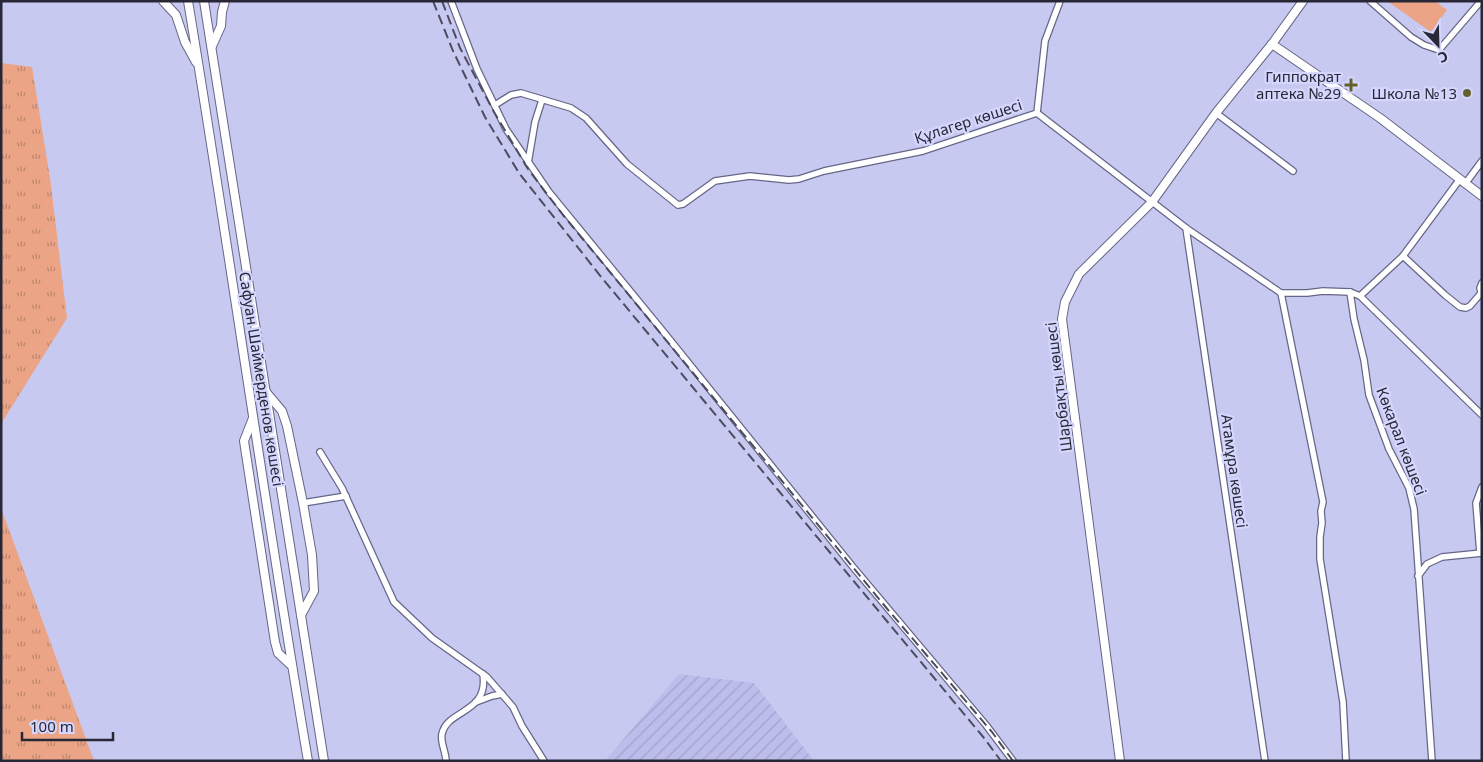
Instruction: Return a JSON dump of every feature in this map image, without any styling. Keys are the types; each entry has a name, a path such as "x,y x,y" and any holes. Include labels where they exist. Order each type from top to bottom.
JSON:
{"main road":[{"path":"163,1 176,15 185,42 199,69"},
{"name":"Сафуан Шаймерденов көшесі","path":"188,1 308,761"},
{"name":"Сафуан Шаймерденов көшесі","path":"204,1 324,761"},
{"path":"211,48 220,26 225,1"},
{"name":"Шарбақты көшесі","path":"1120,761 1062,319 1065,302 1079,274 1152,202 1216,113 1272,44 1303,1"},
{"path":"1272,44 1380,118 1482,196"},
{"path":"266,392 282,410 287,426 312,555 314,591 301,615"},
{"path":"254,417 244,441 278,653 292,666"}],"street":[{"path":"451,1 477,69 506,129 549,192 853,567 986,725 1013,761"},
{"path":"1037,112 1045,41 1060,1"},
{"path":"1370,1 1411,37 1424,45 1439,50 1481,1"},
{"path":"495,105 511,95 521,93 542,100 535,122 528,163"},
{"name":"Құлагер көшесі","path":"542,100 576,110 586,118 627,164 678,204 682,204 706,186 716,182 750,176 789,180 799,179 824,171 923,151 1037,112 1152,202"},
{"path":"1216,113 1293,171"},
{"path":"1360,296 1403,256 1463,181 1482,161"},
{"path":"1152,202 1186,228 1281,293 1350,292 1360,296 1482,415"},
{"name":"Атамұра көшесі","path":"1186,228 1265,761"},
{"path":"1403,256 1460,307 1466,308 1470,306 1482,292 1482,283"},
{"name":"Көкарал көшесі","path":"1350,292 1354,319 1364,360 1368,395 1389,449 1409,488 1414,509 1432,761"},
{"path":"1281,293 1324,502 1321,511 1320,559 1343,702 1346,761"},
{"path":"320,452 346,496 394,602 432,638 482,673 502,694 513,707 522,726 544,761"},
{"path":"1418,576 1427,564 1442,557 1481,553 1476,503 1482,487"},
{"path":"303,502 346,496"},
{"path":"476,702 484,684 482,673"},
{"path":"446,761 441,735 446,724 476,702 502,694"}],"shaded area":[{"path":"679,674 754,683 814,761 605,761"}],"green space":[{"path":"1387,1 1435,1 1447,10 1431,32"},
{"path":"1,63 32,67 50,178 67,318 1,424"},
{"path":"1,508 94,761 1,761"}],"railway":[{"path":"433,1 453,51 485,117 519,173 602,278 984,738 1001,761"},
{"path":"442,1 460,48 494,112 528,169 563,215 884,605 992,732 1013,761"}],"place":[{"name":"Гиппократ аптека №29","path":"1351,85"},
{"name":"Школа №13","path":"1467,93"}]}
